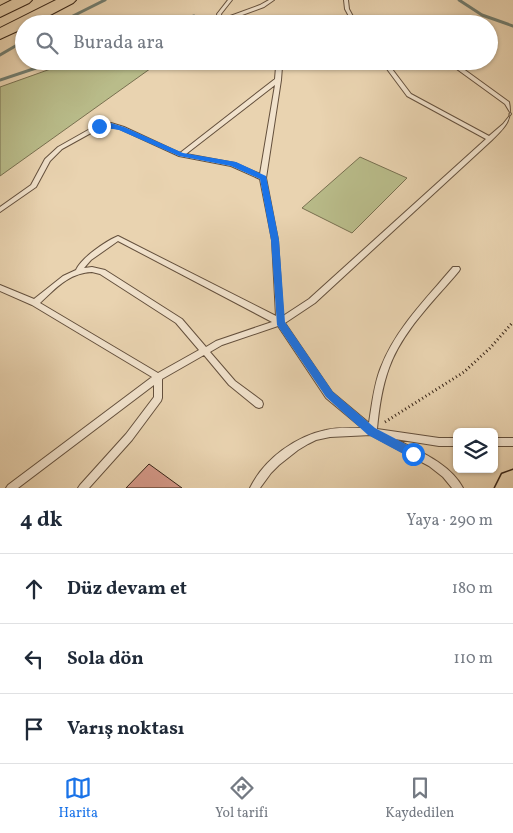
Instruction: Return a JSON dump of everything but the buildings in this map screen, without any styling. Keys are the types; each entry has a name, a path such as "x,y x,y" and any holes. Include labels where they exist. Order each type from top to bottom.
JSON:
{"highway":[{"path":"0,12 24,0"},
{"path":"38,15 68,0"},
{"path":"52,15 82,0"},
{"path":"0,34 15,26"},
{"path":"0,40 15,33"},
{"path":"510,488 513,484"}],"lane":[{"path":"219,15 230,0"},
{"path":"239,15 272,0"},
{"path":"346,0 351,15"},
{"path":"279,70 263,178 275,240 280,322"},
{"path":"390,70 409,95 490,139"},
{"path":"11,488 158,377 220,343 280,322 312,301 490,139 505,125 513,114 507,103 462,70"},
{"path":"182,154 278,80"},
{"path":"0,210 34,186 47,160 60,148 99,126 122,128 182,154 233,164 263,178"},
{"path":"35,303 60,282 79,270 89,258 118,238 280,322 330,394 372,432 432,463 446,474 458,488"},
{"path":"79,270 91,269 102,272 179,321 232,383 259,404"},
{"path":"372,432 378,390 386,365 417,315 456,269"},
{"path":"0,288 35,303 158,377"},
{"path":"82,488 129,437 158,398 158,377"},
{"path":"255,488 261,476 295,446 325,434 372,432 411,436 439,442 453,442"},
{"path":"498,442 513,442"}],"path":[{"path":"372,432 405,407 463,372 495,346 513,322"}],"green space":[{"path":"48,70 148,70 0,176 0,87"},
{"path":"360,157 407,178 352,233 302,208"}],"waterway":[{"path":"75,15 105,0"},
{"path":"459,0 482,15"},
{"path":"498,21 513,26"},
{"path":"0,55 15,46"},
{"path":"0,80 30,70"}],"route":[{"path":"99,126 122,128 182,154 198,159 233,164 263,178 275,240 280,322 330,394 372,432 413,454"}]}
